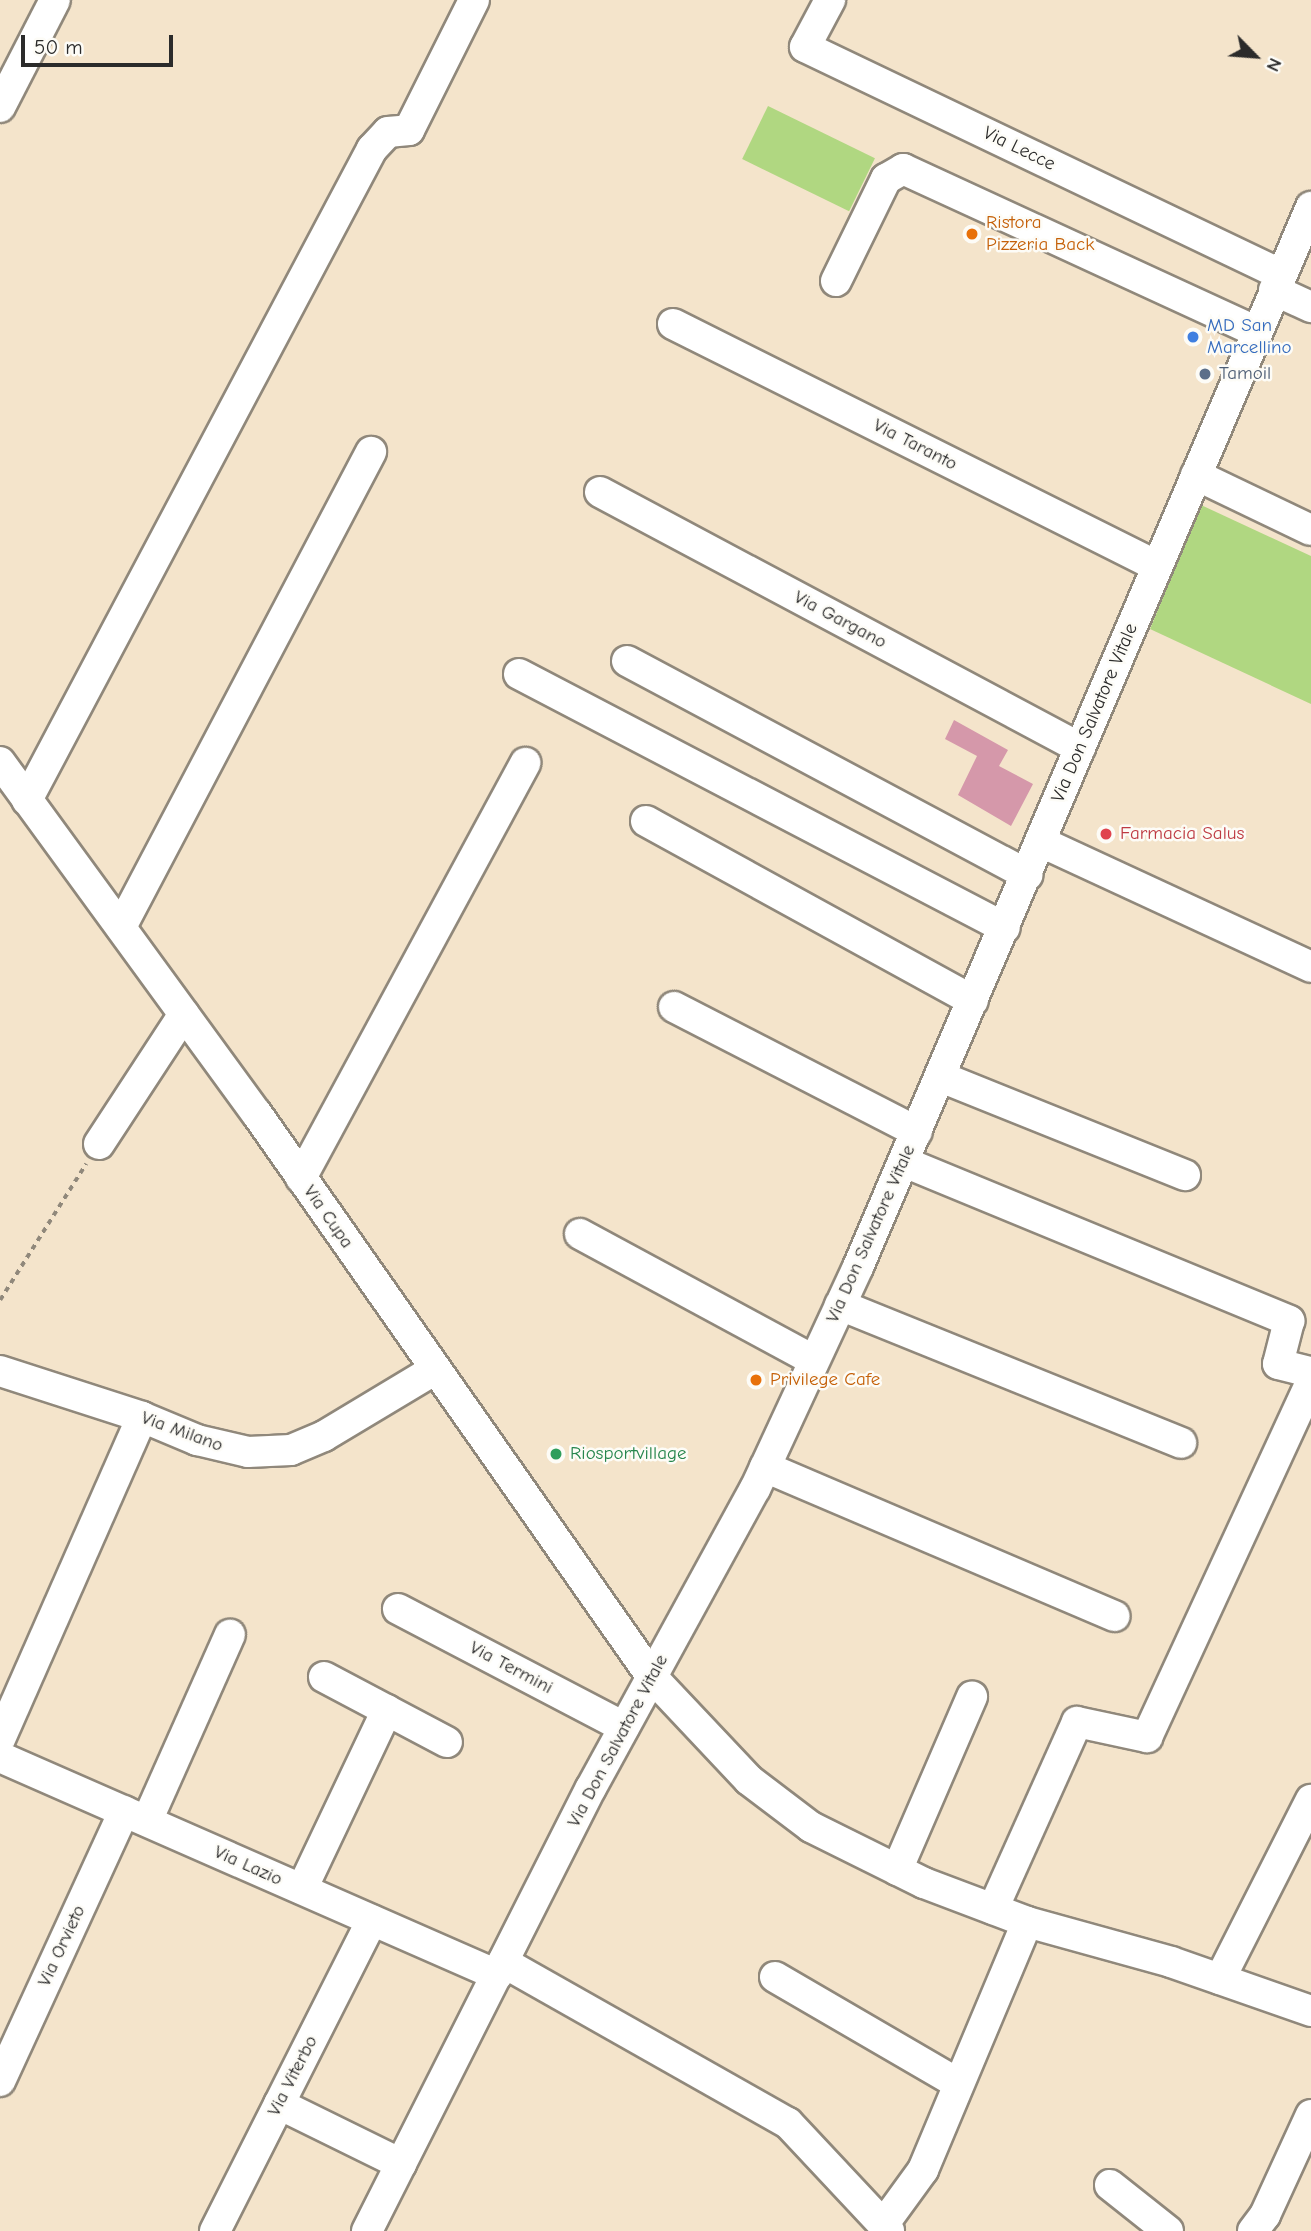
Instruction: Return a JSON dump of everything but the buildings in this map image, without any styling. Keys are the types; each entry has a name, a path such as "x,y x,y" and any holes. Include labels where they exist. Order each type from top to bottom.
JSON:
{"street":[{"path":"0,107 55,0"},
{"path":"27,800 372,149 388,132 410,130 474,0"},
{"name":"Via Lecce","path":"830,0 805,47 1277,282"},
{"path":"836,281 886,179 903,169 1256,331"},
{"name":"Via Don Salvatore Vitale","path":"367,2231 624,1727 765,1468 941,1077 1311,207"},
{"path":"1277,282 1311,307"},
{"name":"Via Taranto","path":"673,324 1157,566"},
{"path":"121,927 371,452"},
{"path":"1196,475 1311,530"},
{"name":"Via Gargano","path":"600,492 1080,748"},
{"path":"627,661 1027,874"},
{"path":"519,674 1005,928"},
{"name":"Via Cupa","path":"0,762 301,1178 652,1677 749,1780 811,1827 897,1870 1027,1922 1171,1962 1311,2011"},
{"path":"301,1178 525,763"},
{"path":"646,821 973,1001"},
{"path":"1041,842 1311,967"},
{"path":"674,1007 916,1132"},
{"path":"99,1144 184,1014"},
{"path":"941,1077 1185,1175"},
{"path":"904,1162 1289,1321 1278,1364 1311,1372"},
{"path":"580,1234 813,1360"},
{"path":"840,1306 1181,1443"},
{"name":"Via Milano","path":"0,1371 142,1417 219,1447 247,1452 291,1450 324,1436 434,1370"},
{"path":"993,1909 1077,1722 1147,1737 1311,1382"},
{"path":"0,1739 142,1417"},
{"path":"765,1468 1115,1616"},
{"name":"Via Termini","path":"398,1609 624,1727"},
{"name":"Via Orvieto","path":"0,2081 230,1635"},
{"path":"324,1677 447,1742"},
{"path":"897,1870 972,1697"},
{"path":"302,1889 387,1710"},
{"name":"Via Lazio","path":"0,1757 372,1920 500,1969 788,2123 886,2228"},
{"path":"1220,1979 1311,1800"},
{"name":"Via Viterbo","path":"215,2231 372,1920"},
{"path":"886,2228 923,2170 957,2083 1027,1922"},
{"path":"775,1977 957,2083"},
{"path":"279,2104 401,2164"},
{"path":"1253,2231 1305,2146 1311,2115"},
{"path":"1110,2185 1168,2231"}],"path":[{"path":"0,1300 99,1144"}],"green space":[{"path":"768,106 875,158 849,211 742,159"},
{"path":"1201,505 1311,556 1311,704 1150,629"}],"place":[{"name":"Ristora Pizzeria Back","path":"972,234"},
{"name":"MD San Marcellino","path":"1193,337"},
{"name":"Tamoil","path":"1205,374"},
{"name":"Farmacia Salus","path":"1106,834"},
{"name":"Privilege Cafe","path":"756,1380"},
{"name":"Riosportvillage","path":"556,1454"}]}
